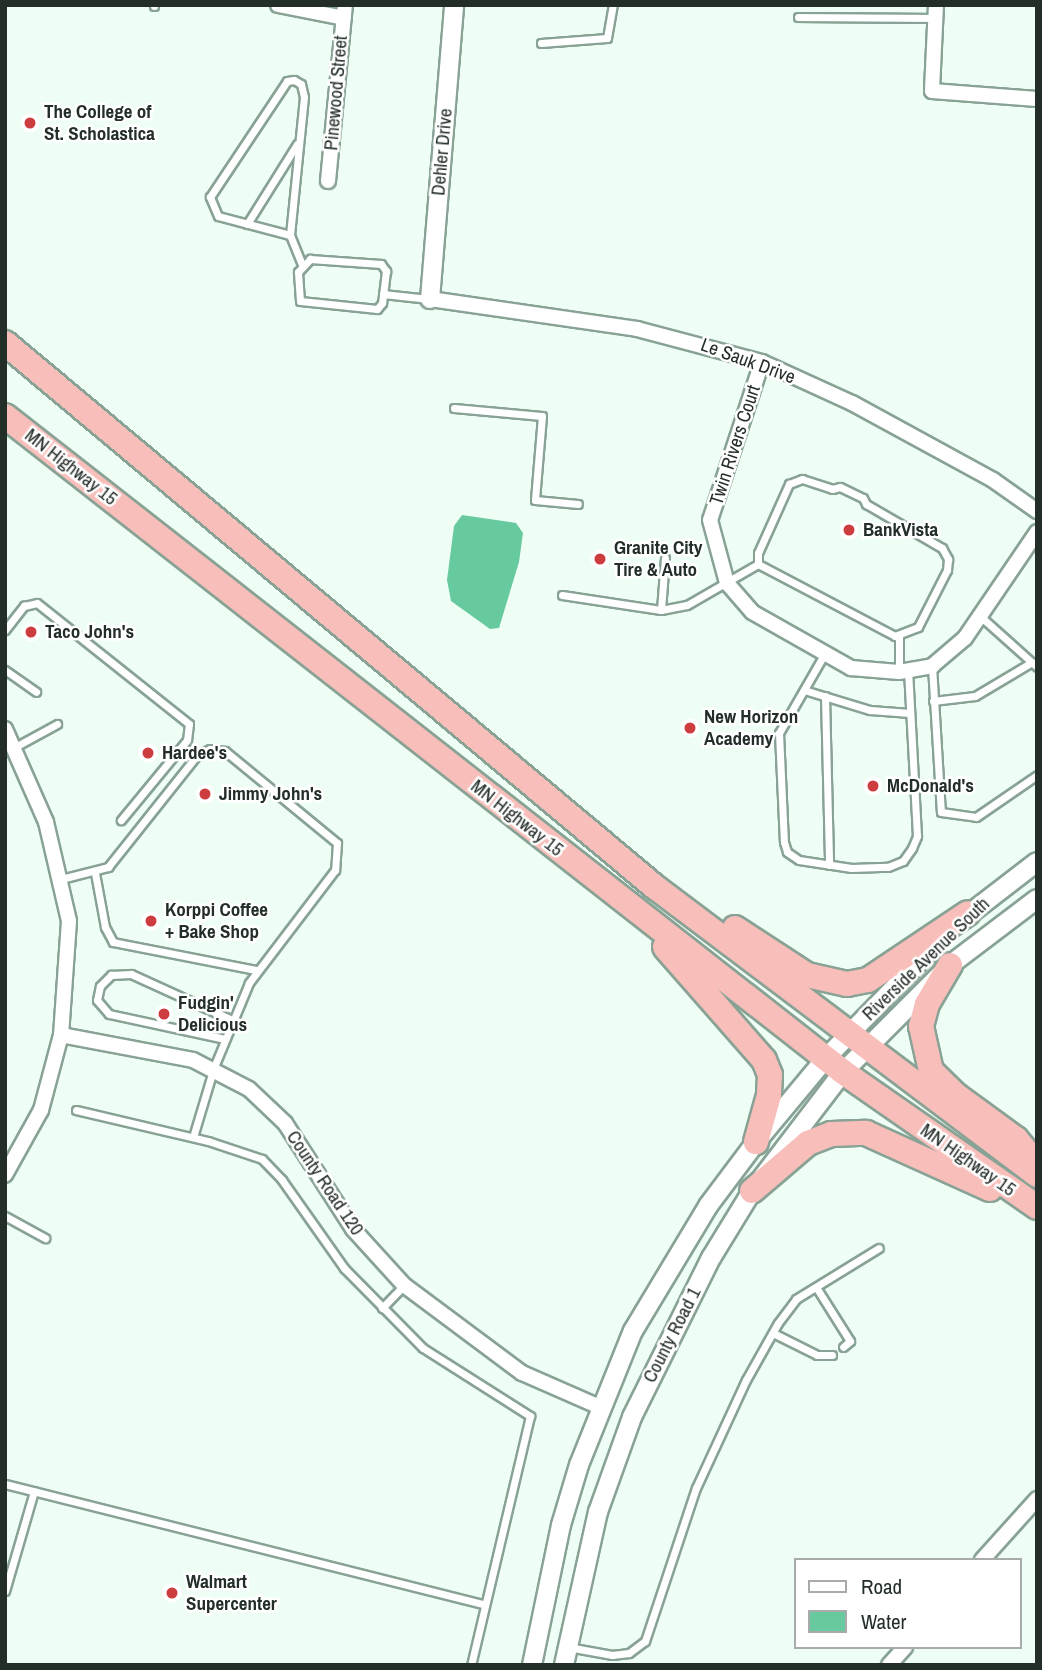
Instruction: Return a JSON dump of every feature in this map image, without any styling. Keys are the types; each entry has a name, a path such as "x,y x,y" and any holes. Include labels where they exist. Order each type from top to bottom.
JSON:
{"highway":[{"name":"MN Highway 15","path":"5,343 609,848 1037,1175"},
{"name":"MN Highway 15","path":"5,416 835,1065 1037,1208"},
{"path":"609,848 807,975 828,982 868,980 968,913"},
{"path":"630,907 764,1060 770,1075 769,1095 756,1142"},
{"path":"950,965 927,1004 921,1026 931,1071 957,1096 1016,1139 1037,1164"},
{"path":"752,1191 808,1143 831,1134 866,1133 1037,1208"}],"street":[{"path":"278,5 344,12"},
{"name":"Dehler Drive","path":"429,299 454,5"},
{"name":"Pinewood Street","path":"328,181 344,12"},
{"path":"936,12 932,90 1037,99"},
{"name":"Le Sauk Drive","path":"429,299 637,329 762,362 875,416 993,480 1037,510"},
{"name":"Twin Rivers Court","path":"762,362 710,520 727,583 751,612 851,668 904,671 932,666 964,638 1037,532"},
{"path":"5,729 47,822 68,921 61,1035 41,1110 5,1175"},
{"name":"Riverside Avenue South","path":"858,1040 968,913 1037,862"},
{"name":"Riverside Avenue South","path":"858,1040 1037,899"},
{"name":"County Road 120","path":"61,1035 214,1067 249,1089 285,1123 339,1209 404,1285 514,1368 600,1407"},
{"name":"County Road 1","path":"532,1665 561,1525 600,1407 633,1331 708,1206 756,1142 858,1040"},
{"name":"County Road 1","path":"566,1656 598,1512 632,1417 689,1300 752,1191 835,1065"},
{"path":"984,1558 1037,1499"},
{"path":"889,1665 903,1649"}],"lane":[{"path":"541,43 607,38 613,5"},
{"path":"798,17 936,12"},
{"path":"290,235 218,215 209,197 287,81 300,84 304,97 290,235 302,264 296,293 300,301 377,309 383,294 386,271 381,264 310,259 302,264"},
{"path":"247,224 299,140"},
{"path":"383,294 429,299"},
{"path":"454,408 542,416 535,500 578,504"},
{"path":"802,479 832,489 840,487 863,498 866,504 942,548 948,559 947,570 918,627 899,635 758,564 758,553 789,484 802,479"},
{"path":"661,610 665,558"},
{"path":"562,594 661,610 687,605 758,564"},
{"path":"5,629 24,606 37,603 189,724 190,731 121,820"},
{"path":"933,701 975,696 1034,664 980,615"},
{"path":"825,653 779,733 784,842 787,852 799,860 829,865 888,867 903,862 917,836 910,713 899,635"},
{"path":"932,666 941,812 976,817 1037,775"},
{"path":"5,670 36,692"},
{"path":"804,690 870,710 910,713"},
{"path":"825,696 829,865"},
{"path":"15,747 57,724"},
{"path":"61,879 95,873 117,859 197,755 210,749 225,751 332,836 340,850 335,870 257,970 232,1020 214,1067 193,1137"},
{"path":"95,873 105,927 113,942 257,970"},
{"path":"225,1039 109,1014 97,1000 100,986 111,975 131,974 232,1020"},
{"path":"76,1110 248,1152 274,1169 344,1268 423,1348 530,1416 471,1665"},
{"path":"5,1216 45,1238"},
{"path":"566,1656 629,1653 646,1641 696,1488 773,1333 796,1299 879,1248"},
{"path":"382,1308 404,1285"},
{"path":"816,1287 850,1341 843,1347"},
{"path":"773,1333 817,1355 832,1355"},
{"path":"5,1484 485,1605"},
{"path":"5,1591 34,1491"}],"water":[{"path":"462,515 516,523 523,533 519,562 499,628 490,629 451,601 447,580 454,526"}],"place":[{"name":"The College of St. Scholastica","path":"30,123"},
{"name":"BankVista","path":"849,530"},
{"name":"Granite City Tire & Auto","path":"600,559"},
{"name":"Taco John's","path":"31,632"},
{"name":"New Horizon Academy","path":"690,728"},
{"name":"Hardee's","path":"148,753"},
{"name":"McDonald's","path":"873,786"},
{"name":"Jimmy John's","path":"205,794"},
{"name":"Korppi Coffee + Bake Shop","path":"151,921"},
{"name":"Fudgin' Delicious","path":"164,1014"},
{"name":"Walmart Supercenter","path":"172,1593"}]}
